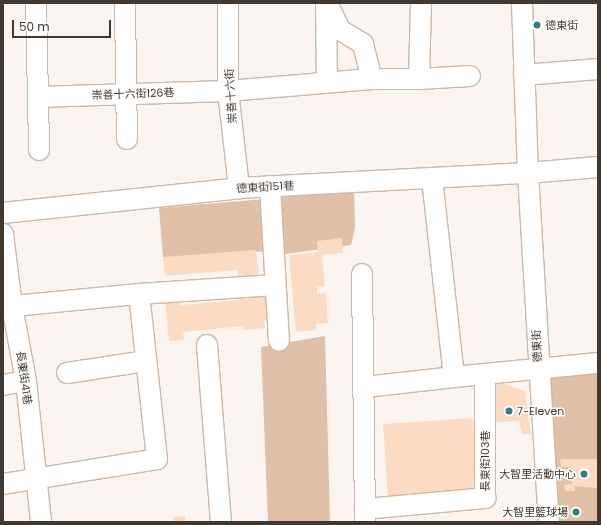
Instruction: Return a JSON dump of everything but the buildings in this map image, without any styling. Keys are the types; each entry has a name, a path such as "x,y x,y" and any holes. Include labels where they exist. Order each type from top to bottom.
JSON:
{"street":[{"path":"36,3 38,150"},
{"path":"125,3 128,139"},
{"name":"崇善十六街","path":"228,3 228,91 239,188"},
{"path":"326,3 340,30 363,44 372,79"},
{"path":"326,3 327,82"},
{"path":"419,79 421,3"},
{"name":"德東街","path":"522,3 528,173 549,522"},
{"path":"524,75 598,69"},
{"name":"崇善十六街126巷","path":"38,97 228,91 372,79 419,79 470,76"},
{"name":"德東街151巷","path":"3,213 239,188 528,173 598,167"},
{"path":"432,178 454,377"},
{"path":"270,186 278,341"},
{"name":"長東街41巷","path":"3,234 8,306 26,382 41,522"},
{"name":"長東街103巷","path":"362,274 365,387 365,515 485,498 484,374"},
{"path":"8,306 139,294 275,285"},
{"path":"3,484 157,460 145,361 139,294"},
{"path":"207,345 221,522"},
{"path":"67,373 145,361"},
{"path":"365,387 598,363"},
{"path":"3,385 26,382"}],"shaded area":[{"path":"354,189 355,228 351,245 278,255 275,196"},
{"path":"266,199 269,251 163,258 159,208"},
{"path":"325,336 330,522 268,522 261,347"},
{"path":"598,369 598,522 552,522 540,373"}],"place":[{"name":"德東街","path":"537,25"},
{"name":"7-Eleven","path":"509,411"},
{"name":"大智里活動中心","path":"584,474"},
{"name":"大智里籃球場","path":"576,512"}]}
